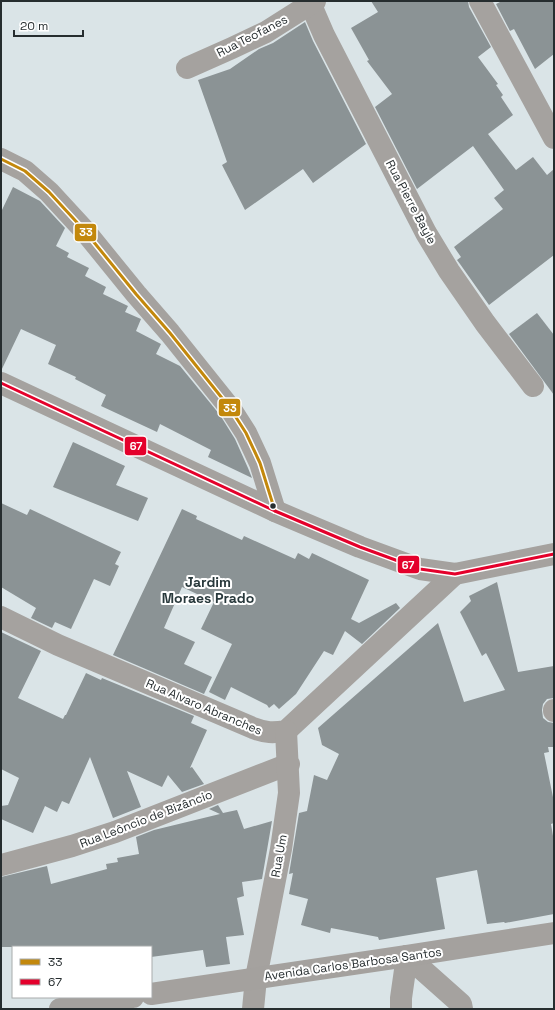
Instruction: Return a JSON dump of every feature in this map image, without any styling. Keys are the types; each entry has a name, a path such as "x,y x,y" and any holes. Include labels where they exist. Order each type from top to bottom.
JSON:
{"main road":[{"name":"Avenida Carlos Barbosa Santos","path":"152,994 554,933"},
{"path":"60,1009 126,998"}],"street":[{"path":"480,1 554,138"},
{"name":"Rua Teofanes","path":"187,68 259,35 313,3"},
{"name":"Rua Pierre Bayle","path":"313,3 324,36 426,233 449,271 485,323 533,386"},
{"path":"1,159 24,172 49,192 84,230 221,397 246,433 260,463 274,511"},
{"path":"1,383 274,511 360,547 420,569 455,574 554,554"},
{"path":"286,731 455,574"},
{"name":"Rua Alvaro Abranches","path":"1,617 58,644 253,728 267,733 286,731"},
{"name":"Rua Um","path":"253,1009 256,978 282,842 289,793 289,764 286,731"},
{"name":"Rua Leôncio de Bizâncio","path":"10,863 72,846 115,832 289,764"},
{"path":"1,846 10,863"},
{"path":"400,1009 407,956"},
{"path":"407,956 461,1004 462,1009"}],"building":[{"path":"371,1 468,1 469,7 491,47 478,57 498,84 496,85 503,95 501,97 513,115 488,134 516,170 533,157 547,175 554,169 554,255 489,305 457,260 461,257 454,247 503,209 494,198 504,190 473,146 417,189 375,107 392,94 367,61 369,60 351,28 378,12"},
{"path":"502,1 554,1 554,54 535,69 514,29 510,31 496,4"},
{"path":"305,22 313,41 366,144 313,183 303,169 245,210 222,165 227,162 198,80 230,69 259,49 273,43"},
{"path":"13,187 40,201 65,228 56,246 69,253 67,257 89,268 85,276 106,287 103,294 128,306 125,312 141,319 136,331 161,344 156,354 180,366 220,415 235,439 252,478 208,457 211,450 160,424 157,432 101,406 106,395 75,379 76,377 48,364 56,345 21,329 1,371 1,212"},
{"path":"537,313 554,335 554,395 509,334"},
{"path":"73,442 125,466 116,485 148,498 138,521 53,487"},
{"path":"1,503 27,515 30,509 121,552 115,564 119,566 110,586 94,579 71,629 55,622 52,628 31,618 36,608 1,587"},
{"path":"182,509 197,516 196,519 242,540 244,536 295,559 298,553 309,559 312,553 369,580 351,619 359,623 396,603 400,608 362,644 345,631 333,655 324,651 296,694 279,709 274,704 269,708 267,705 231,687 225,700 209,692 232,644 201,629 214,602 182,587 164,628 195,642 184,664 212,677 204,694 113,655"},
{"path":"497,582 518,672 554,666 554,698 547,699 543,704 542,710 543,718 548,722 554,723 554,747 548,747 549,752 544,753 554,802 554,823 551,824 554,842 554,914 505,923 487,924 477,870 436,878 445,929 379,940 378,937 331,928 330,933 301,925 308,899 289,894 293,873 289,874 299,813 307,811 314,775 327,780 339,754 322,745 318,728 438,623 464,702 505,690 486,653 482,656 460,612 471,601 469,596"},
{"path":"1,632 41,651 18,698 63,719 86,673 101,680 102,678 194,716 191,723 207,730 190,768 192,767 204,784 182,792 168,775 162,787 127,771 141,807 113,818 90,757 69,804 62,801 57,812 45,806 33,833 1,819 1,806 8,805 19,778 1,769"},
{"path":"218,805 223,813 237,810 244,829 272,821 262,879 242,882 244,896 237,898 244,935 226,937 230,964 206,967 203,950 152,957 152,946 1,947 1,877 47,866 51,884 107,869 106,864 118,862 117,858 139,854 136,837 154,830 220,814 209,809"}],"transit line":[{"name":"33","path":"1,159 25,171 49,192 84,230 230,408 246,433 260,463 275,511"},
{"name":"67","path":"1,383 275,511 360,547 420,569 455,574 554,554"}],"district":[{"name":"Jardim Moraes Prado","path":"208,590"}]}
